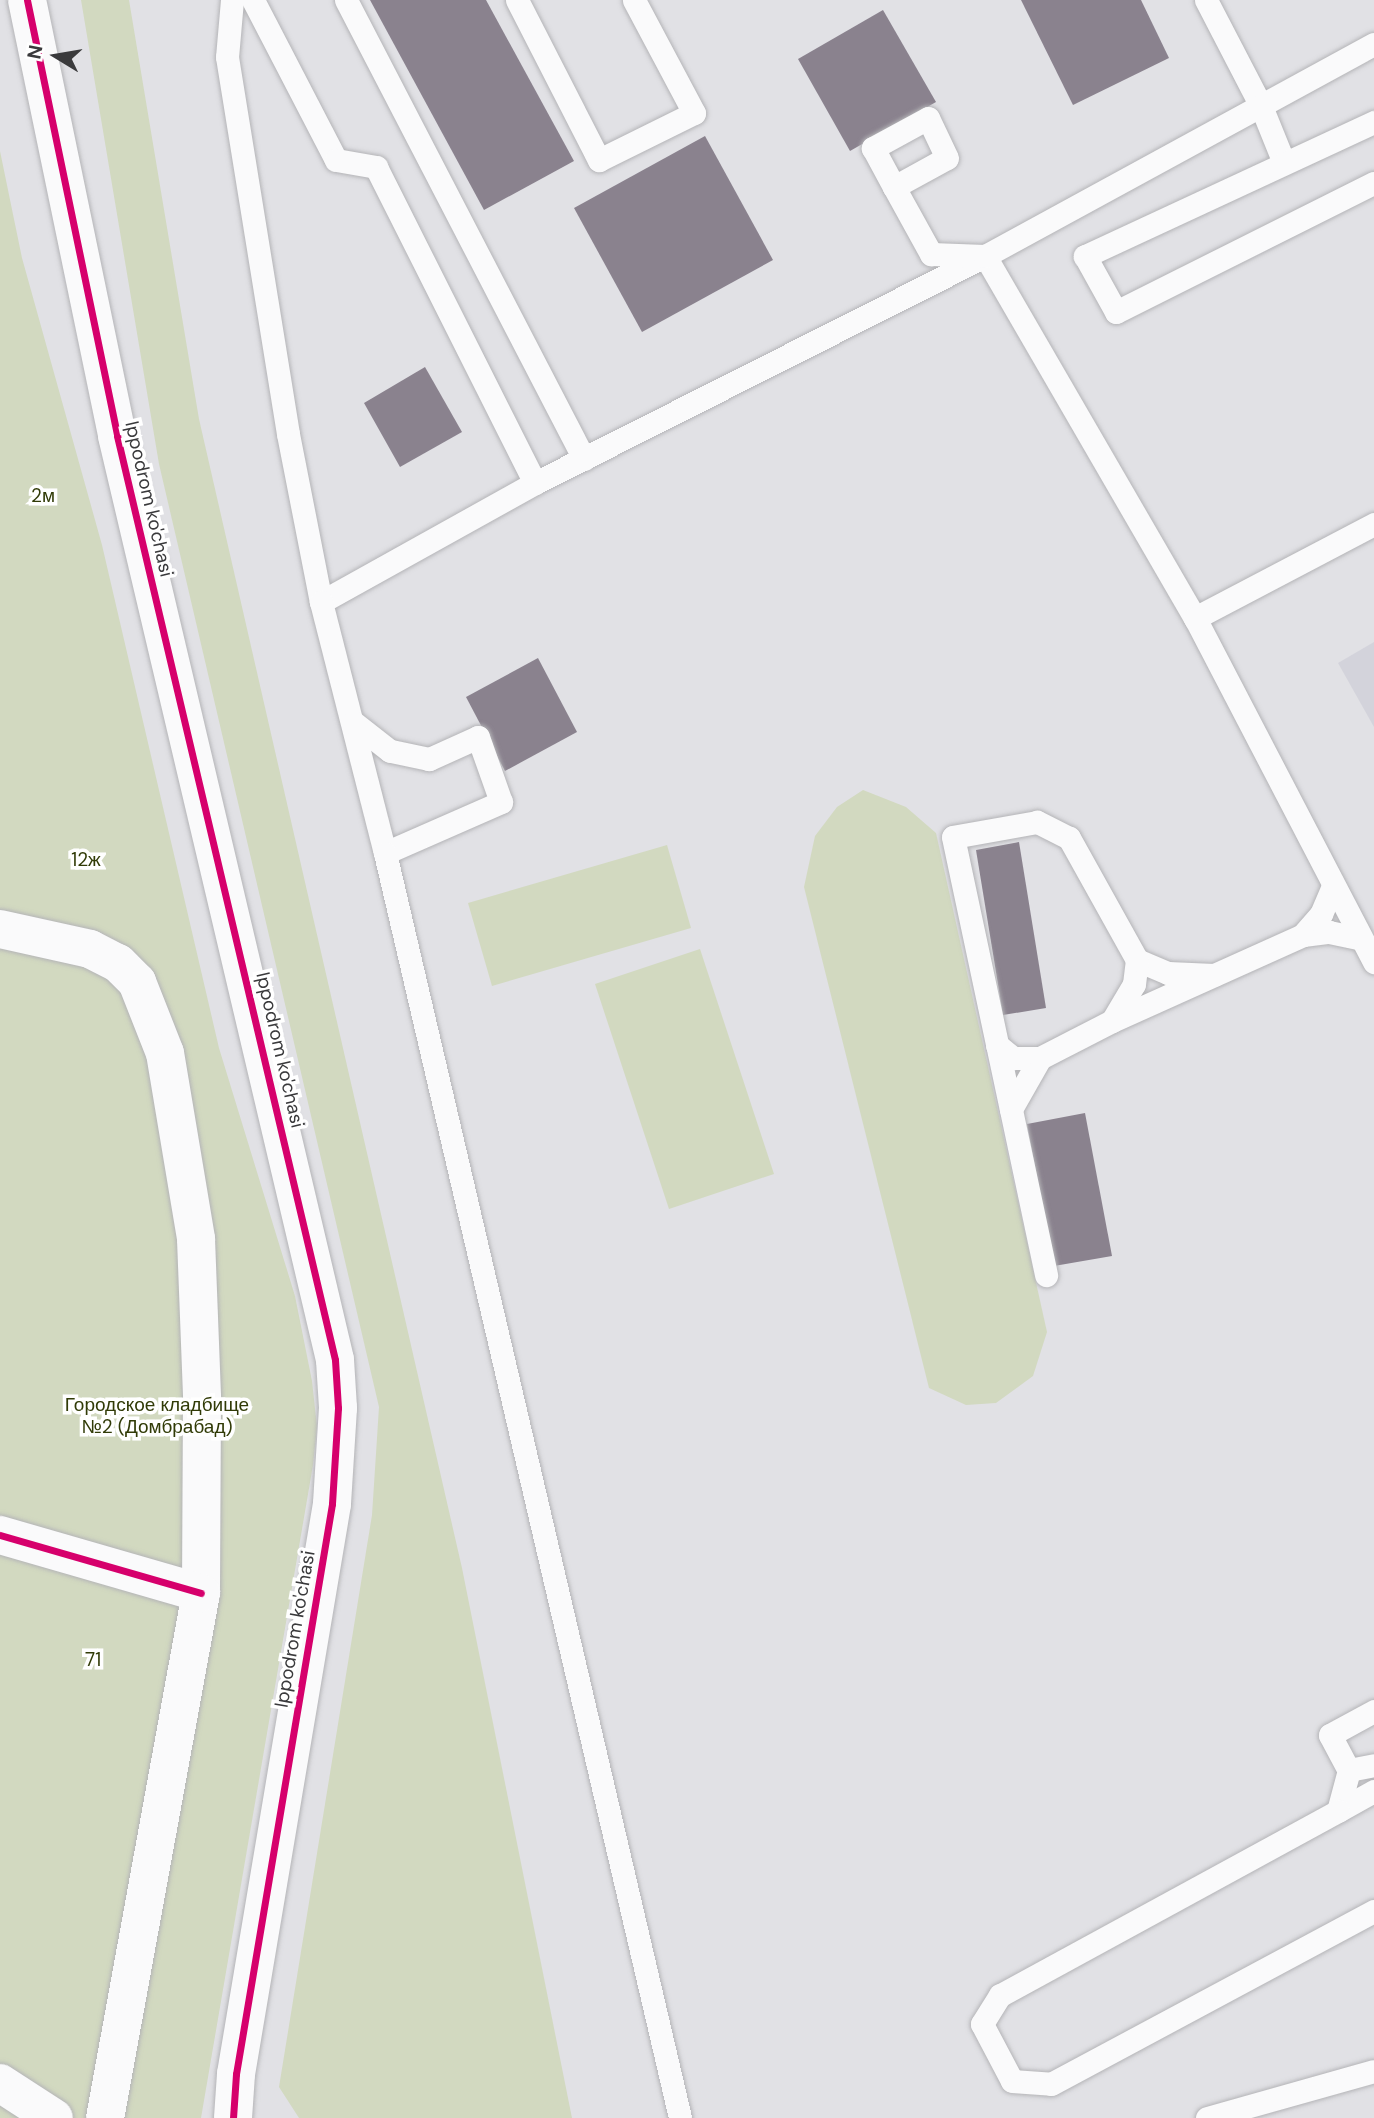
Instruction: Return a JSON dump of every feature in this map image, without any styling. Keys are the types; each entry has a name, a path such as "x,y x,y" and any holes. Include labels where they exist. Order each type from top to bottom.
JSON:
{"street":[{"name":"Ippodrom ko'chasi","path":"27,0 117,436 335,1360 338,1408 332,1504 236,2074 233,2118"},
{"path":"0,929 90,949 118,963 137,982 166,1053 195,1239 202,1398 201,1594 105,2118"},
{"path":"0,1535 201,1594"},
{"path":"0,2083 54,2118"}],"lane":[{"path":"232,0 227,57 284,407 321,602 385,853 680,2118"},
{"path":"253,0 336,160 376,167 535,484"},
{"path":"346,0 584,459"},
{"path":"517,0 599,160 694,113 634,0"},
{"path":"1206,0 1261,106 1284,163"},
{"path":"321,602 535,484 985,256 1374,44"},
{"path":"1374,122 1085,256 1116,312 1374,183"},
{"path":"894,187 930,254 985,256"},
{"path":"985,256 1195,618 1374,962"},
{"path":"1195,618 1374,524"},
{"path":"353,722 390,751 429,759 478,737 501,802 385,853"},
{"path":"1046,1275 953,837 1037,822 1069,838 1137,960 1134,984 1112,1021"},
{"path":"1303,935 1321,914 1333,886"},
{"path":"997,1045 1013,1058 1040,1058 1112,1021 1221,975 1303,935 1329,932 1361,939"},
{"path":"1137,960 1168,973 1221,975"},
{"path":"1011,1109 1040,1058"},
{"path":"1338,1811 1349,1770 1330,1735 1374,1711"},
{"path":"1349,1770 1374,1765"},
{"path":"1374,1790 1000,1995 982,2025 1012,2081 1051,2084 1374,1911"},
{"path":"1207,2118 1374,2071"}],"shaded area":[{"path":"1374,642 1374,727 1338,663"}],"green space":[{"path":"81,0 129,0 199,419 462,1568 572,2118 299,2118 279,2087 372,1515 379,1407 159,464"},
{"name":"Городское кладбище №2 (Домбрабад)","path":"0,151 22,258 102,545 219,1048 295,1296 312,1381 317,1427 313,1465 201,2118 0,2118"},
{"path":"863,790 906,807 936,833 1047,1332 1033,1376 996,1403 966,1405 929,1388 804,887 815,836 837,807"},
{"path":"667,845 691,928 492,986 468,903"},
{"path":"700,949 774,1174 669,1209 595,984"}],"building":[{"path":"370,0 486,0 574,161 484,210"},
{"path":"1021,0 1141,0 1169,58 1073,105"},
{"path":"883,10 936,102 850,151 798,59"},
{"path":"705,136 773,260 642,332 574,208"},
{"path":"425,367 462,432 400,467 364,403"},
{"path":"538,658 577,732 505,771 466,697"},
{"path":"1019,842 1046,1008 1003,1015 976,850"},
{"path":"1085,1113 1112,1256 1054,1266 1027,1124"}],"cycle path":[{"path":"27,0 117,436 335,1360 338,1408 332,1504 236,2074 233,2118"},
{"path":"0,1535 201,1593"}],"park label":[{"name":"2м","path":"43,496"},
{"name":"12ж","path":"86,860"},
{"name":"71","path":"93,1660"}]}
